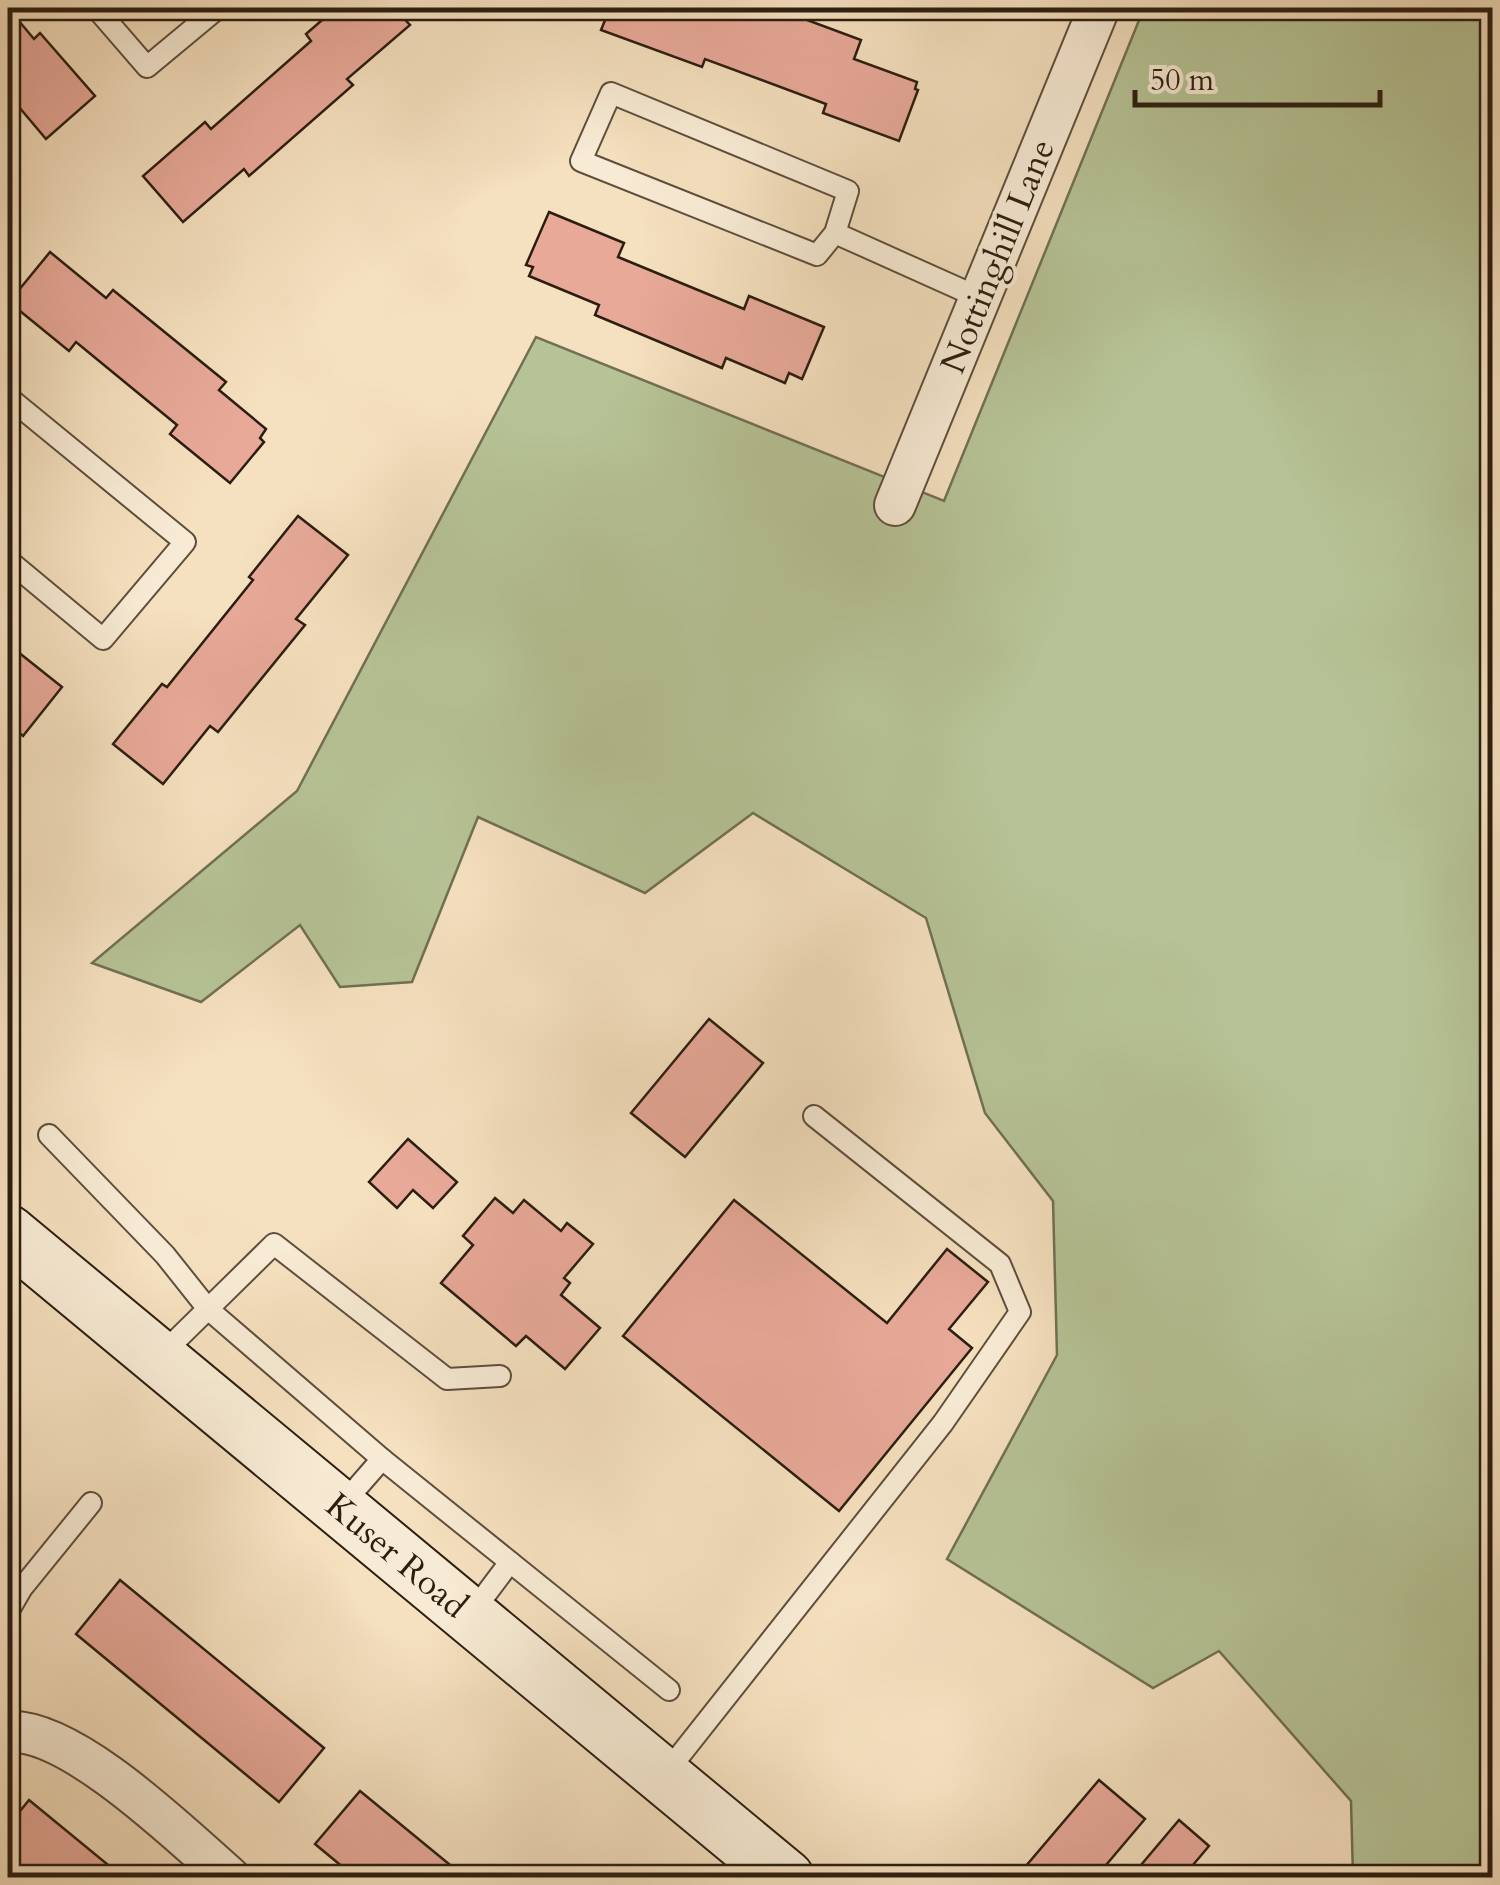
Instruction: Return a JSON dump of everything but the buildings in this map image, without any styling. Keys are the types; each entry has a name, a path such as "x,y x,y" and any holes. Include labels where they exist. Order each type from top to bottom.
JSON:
{"street":[{"name":"Nottinghill Lane","path":"895,506 1099,8"},
{"name":"Kuser Road","path":"8,1233 665,1775 770,1875"},
{"path":"8,1732 36,1737 86,1760 230,1878"}],"lane":[{"path":"96,8 147,67 218,8"},
{"path":"611,93 848,191 835,234 818,255 581,162 611,93"},
{"path":"835,234 980,298"},
{"path":"8,397 186,542 103,640 8,560"},
{"path":"665,1775 943,1423 1020,1312 1000,1264 814,1116"},
{"path":"49,1135 165,1255 208,1308 382,1459 670,1690"},
{"path":"158,1358 274,1244 447,1379 500,1376"},
{"path":"339,1508 382,1459"},
{"path":"8,1612 22,1588 90,1503"},
{"path":"469,1616 510,1562"}],"green space":[{"path":"1144,8 1492,8 1492,1877 1353,1877 1351,1801 1219,1651 1153,1688 947,1559 1057,1355 1053,1201 985,1113 926,918 753,813 645,893 478,817 412,982 340,987 300,925 201,1002 92,963 297,791 536,337 944,501"}]}
